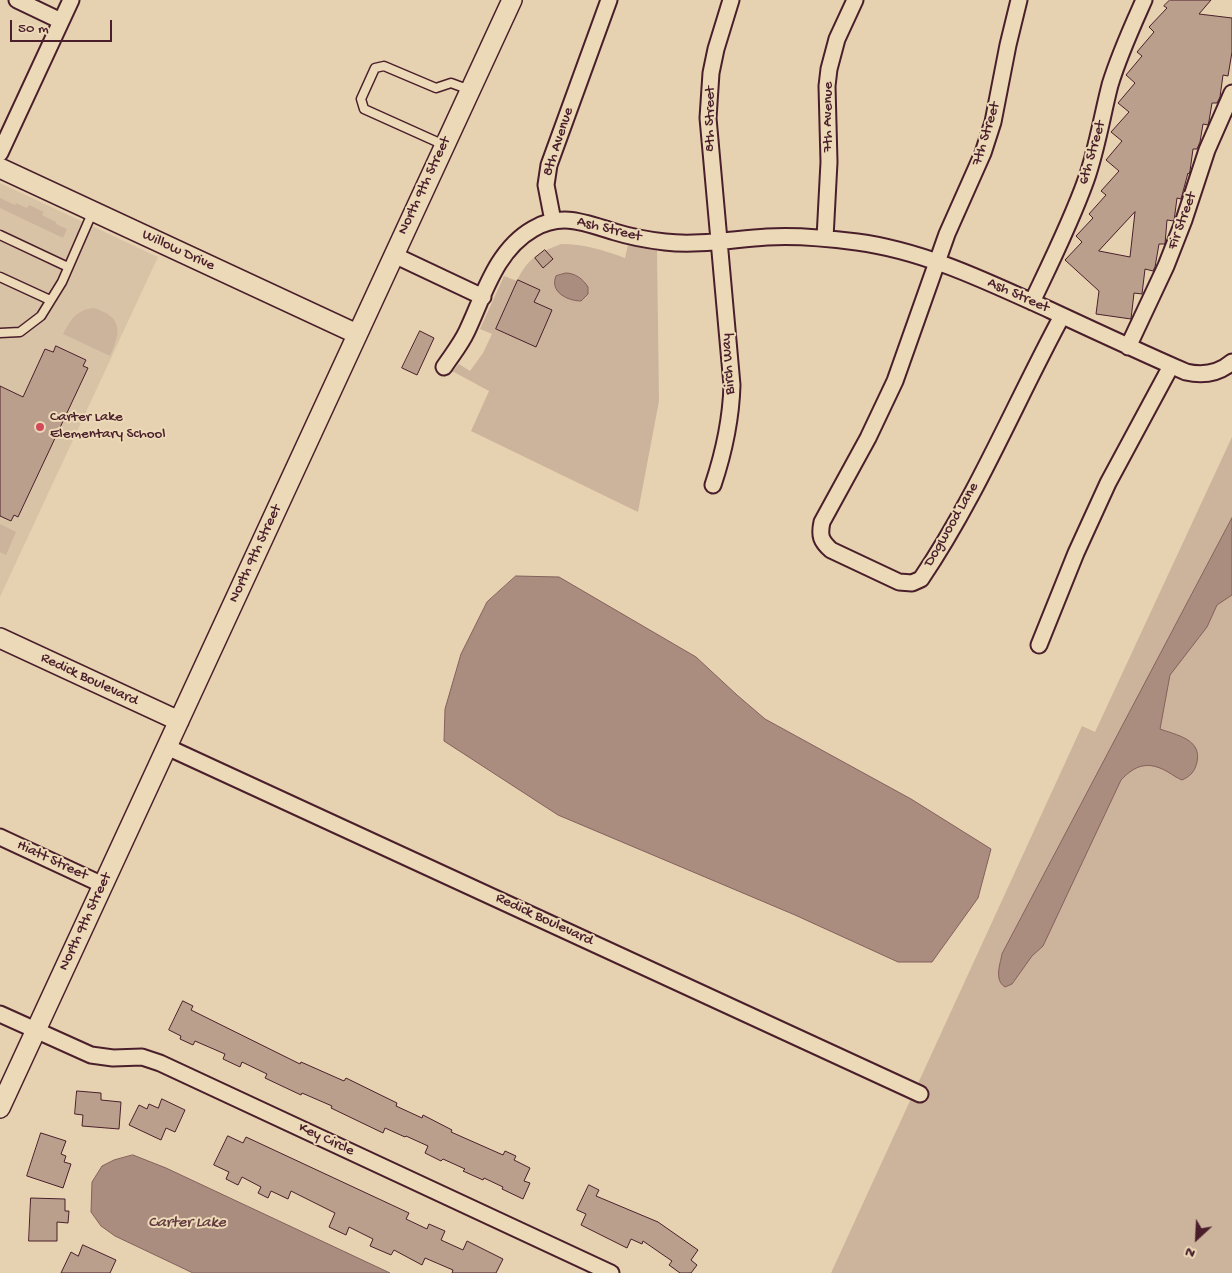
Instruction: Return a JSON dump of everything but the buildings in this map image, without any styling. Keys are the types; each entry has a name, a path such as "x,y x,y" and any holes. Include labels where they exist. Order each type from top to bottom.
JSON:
{"street":[{"path":"17,0 61,21"},
{"path":"0,153 71,0"},
{"name":"North 9th Street","path":"0,1108 356,334 512,0"},
{"name":"8th Avenue","path":"553,221 546,185 549,165 609,0"},
{"name":"8th Street","path":"718,240 709,142 709,94 721,28 732,0"},
{"name":"7th Avenue","path":"824,238 829,162 827,96 829,69 837,39 855,0"},
{"name":"7th Street","path":"936,262 991,130 1019,0"},
{"name":"6th Street","path":"1032,302 1072,216 1086,180 1119,57 1144,0"},
{"name":"Fir Street","path":"1128,347 1166,266 1184,220 1207,150 1232,93"},
{"name":"Willow Drive","path":"0,168 356,334"},
{"path":"444,367 462,340 499,262 507,250 530,230 544,222 553,221"},
{"name":"Ash Street","path":"553,221 581,221 635,238 666,242 685,243 770,236 806,236 859,242 897,250 965,272 1186,372 1209,374 1224,369 1232,362"},
{"name":"Birch Way","path":"713,485 727,438 732,406 732,385 718,240"},
{"path":"394,255 483,297"},
{"name":"Dogwood Lane","path":"936,262 895,381 868,438 822,522 820,533 822,542 831,550 899,582 912,583 921,579 936,556 964,509 1062,316"},
{"path":"1039,645 1076,553 1108,483 1171,366"},
{"name":"Redick Boulevard","path":"0,638 179,721"},
{"name":"Redick Boulevard","path":"167,747 920,1094"},
{"name":"Hiatt Street","path":"0,837 103,885"},
{"name":"Key Circle","path":"0,1014 91,1055 113,1058 142,1057 160,1063 611,1273"}],"lane":[{"path":"444,145 364,109 361,99 375,68 384,66 436,88 451,83 470,90"},
{"path":"0,333 20,332 41,316 62,282 93,211"},
{"path":"0,235 68,267"},
{"path":"0,277 50,300"}],"shaded area":[{"name":"Carter Lake Elementary School","path":"0,183 158,257 0,597"},
{"path":"0,198 27,208 29,205 44,212 42,215 67,229 63,238 0,208"},
{"path":"561,244 593,248 625,258 628,245 657,250 659,401 638,512 471,431 489,391 452,371 459,364 470,371 483,353 492,334 480,329 504,276 517,281 529,262 546,250"},
{"path":"94,308 110,316 117,326 116,340 110,356 63,334 78,313"},
{"path":"1232,437 1232,1273 831,1273 1082,726 1095,732"},
{"path":"0,524 16,532 6,555 0,552"}],"water":[{"path":"566,273 578,277 588,287 588,294 581,301 566,297 557,291 555,287 556,276"},
{"path":"1232,518 1232,595 1217,605 1207,627 1170,675 1160,729 1180,736 1192,743 1198,754 1195,768 1190,775 1182,780 1155,766 1149,765 1132,770 1121,780 1043,946 1032,956 1012,984 1005,987 999,976 1002,954"},
{"path":"516,576 559,577 696,657 765,719 911,799 991,849 978,898 932,962 898,962 795,915 558,815 444,741 445,709 461,654 487,602"},
{"name":"Carter Lake","path":"133,1155 166,1168 390,1273 193,1273 115,1236 101,1226 91,1212 92,1182 102,1166 114,1160"}],"place":[{"name":"Carter Lake Elementary School","path":"40,427"}]}
